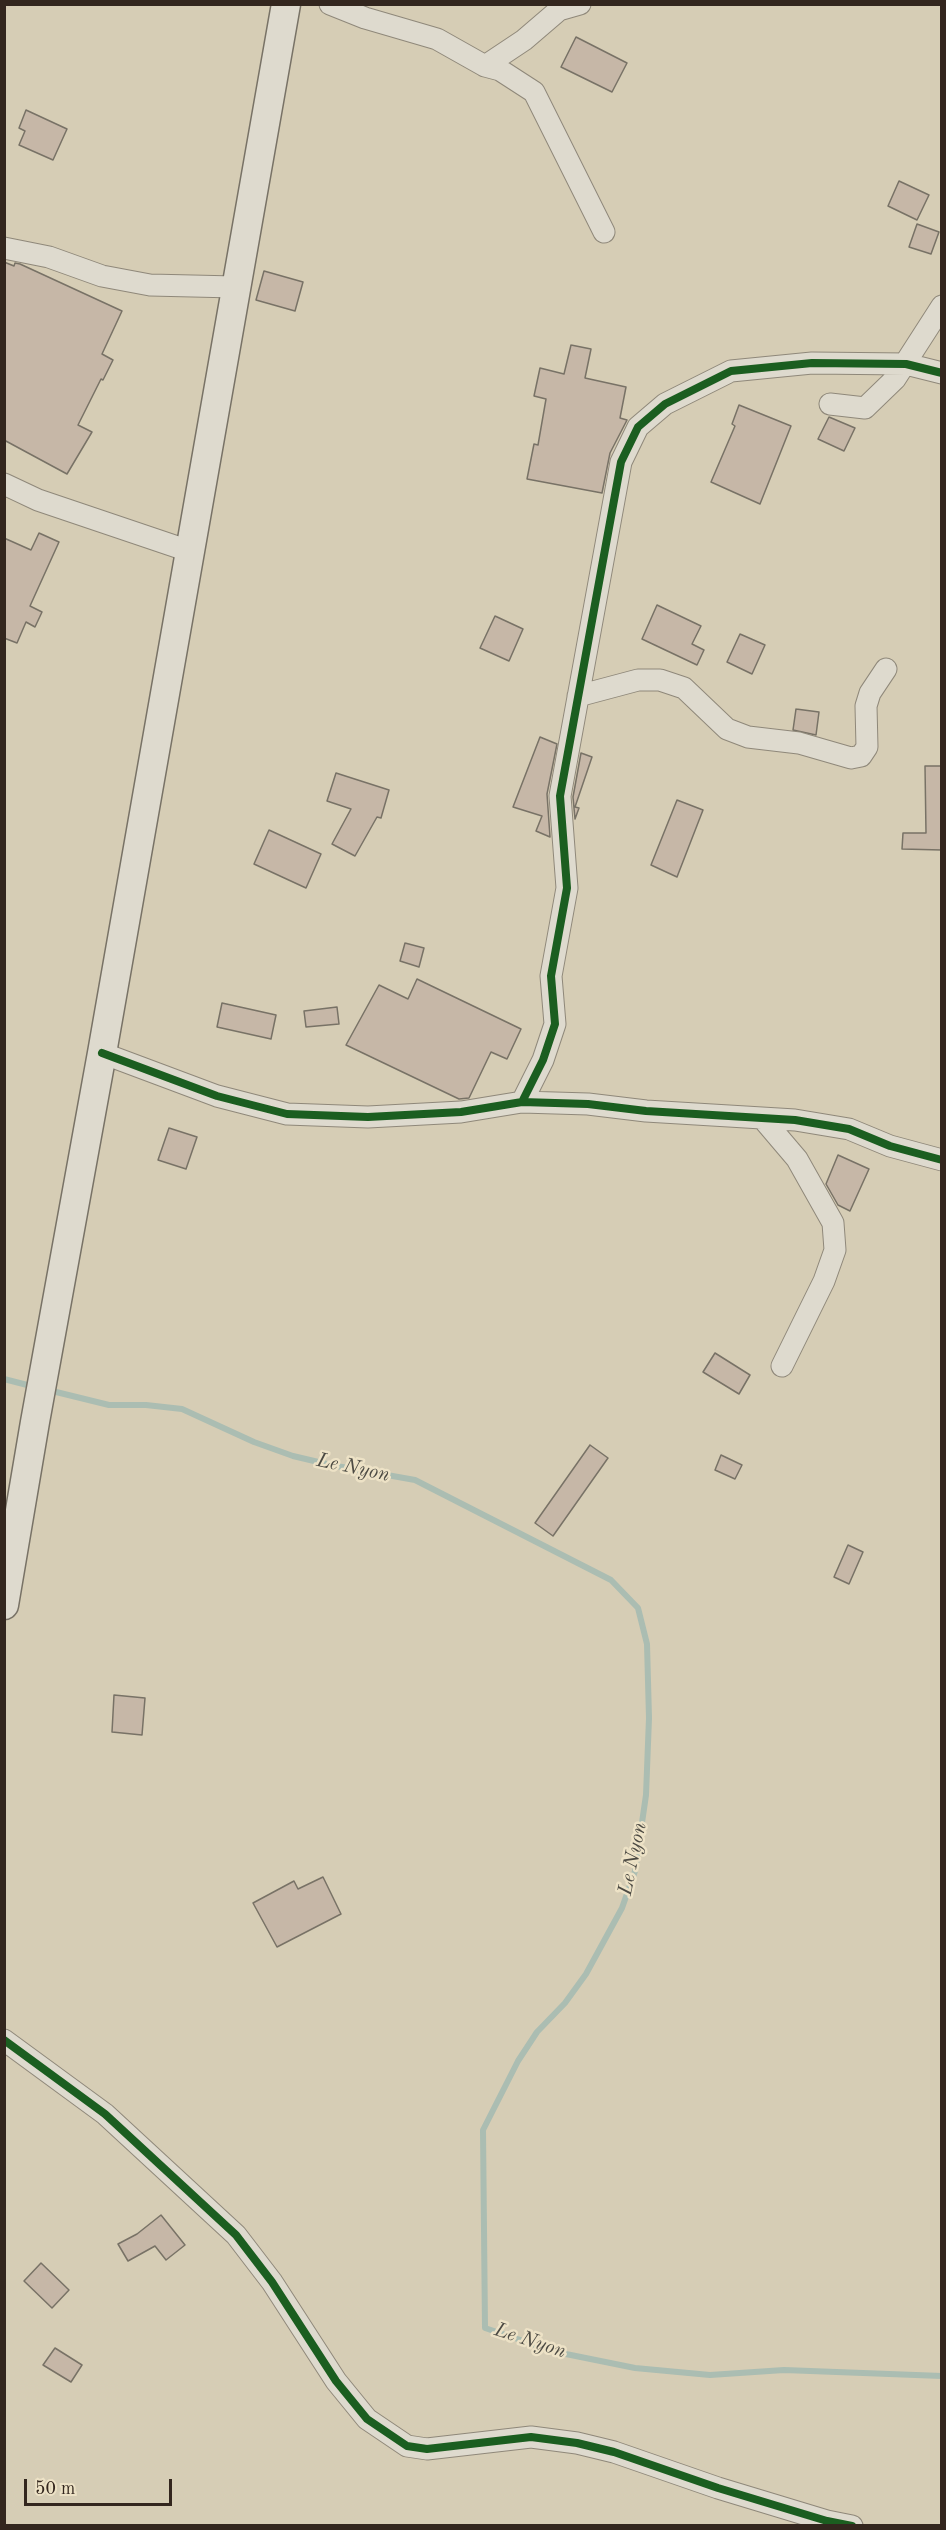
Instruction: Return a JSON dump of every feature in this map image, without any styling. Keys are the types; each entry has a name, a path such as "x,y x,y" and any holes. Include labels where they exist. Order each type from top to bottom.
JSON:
{"main road":[{"path":"4,1605 286,4"}],"street":[{"path":"330,4 365,18 437,39 485,66 500,70 534,92 604,232"},
{"path":"485,66 524,40 559,10 580,4"},
{"path":"4,248 49,257 102,276 150,285 235,287"},
{"path":"830,404 865,408 895,379 942,306"},
{"path":"522,1102 543,1060 555,1024 551,976 567,888 560,796 621,462 638,427 665,404 731,371 812,363 906,364 942,373"},
{"path":"4,484 38,500 189,551"},
{"path":"578,696 638,680 660,680 684,688 727,729 748,737 799,743 851,758 861,756 867,747 866,706 870,693 886,669"},
{"path":"102,1053 217,1096 287,1113 368,1118 461,1112 522,1102 588,1104 646,1111 795,1120 849,1129 890,1146 942,1160"},
{"path":"763,1119 796,1159 833,1223 835,1250 824,1281 782,1366"},
{"path":"4,2040 105,2114 236,2235 272,2282 336,2381 367,2419 407,2446 427,2449 531,2437 577,2443 614,2452 718,2488 827,2521 852,2526"}],"building":[{"path":"576,37 627,63 612,92 561,67"},
{"path":"26,110 67,129 53,160 19,145 25,131 19,128"},
{"path":"899,181 929,195 917,220 888,206"},
{"path":"917,224 939,232 931,254 909,247"},
{"path":"4,262 14,266 15,263 20,264 122,311 102,354 113,360 78,425 92,432 67,474 4,440"},
{"path":"264,271 303,282 295,311 256,300"},
{"path":"571,345 591,349 585,378 626,387 620,418 627,420 610,453 602,493 527,479 534,444 538,445 546,399 534,396 540,368 564,374"},
{"path":"739,405 791,426 760,504 711,482 735,426 732,424"},
{"path":"829,417 855,428 844,451 818,439"},
{"path":"39,533 59,542 30,606 42,612 35,627 26,622 17,643 4,638 4,538 31,550"},
{"path":"657,605 701,626 692,644 704,650 697,665 642,639"},
{"path":"495,616 523,629 509,661 480,648"},
{"path":"740,634 765,645 752,674 727,662"},
{"path":"796,709 819,712 816,735 793,730"},
{"path":"540,737 557,744 547,794 550,837 536,831 542,816 513,807"},
{"path":"581,753 592,757 575,807 579,808 575,819 573,797"},
{"path":"925,766 942,766 942,850 902,849 903,833 926,833"},
{"path":"336,773 389,790 381,818 377,817 355,856 332,844 351,809 327,801"},
{"path":"677,800 703,810 677,877 651,865"},
{"path":"269,830 321,854 306,888 254,864"},
{"path":"405,943 424,948 419,967 400,961"},
{"path":"417,979 521,1029 507,1059 491,1052 469,1098 459,1099 346,1045 379,985 408,999"},
{"path":"222,1003 276,1015 271,1039 217,1027"},
{"path":"337,1007 339,1024 306,1027 304,1011"},
{"path":"169,1128 197,1137 186,1169 158,1160"},
{"path":"838,1155 869,1169 850,1211 838,1205 826,1184"},
{"path":"715,1353 750,1375 739,1394 703,1372"},
{"path":"590,1445 608,1458 553,1536 535,1523"},
{"path":"721,1455 742,1465 735,1479 715,1470"},
{"path":"848,1545 863,1552 849,1584 834,1577"},
{"path":"114,1695 145,1698 142,1735 112,1732"},
{"path":"323,1877 341,1914 277,1947 253,1903 294,1881 298,1889"},
{"path":"161,2215 185,2245 166,2260 155,2246 128,2261 118,2244 137,2234"},
{"path":"41,2263 69,2290 52,2308 24,2281"},
{"path":"55,2348 82,2365 71,2382 43,2365"}],"waterway":[{"name":"Le Nyon","path":"4,1379 35,1387"},
{"name":"Le Nyon","path":"48,1390 109,1405 146,1405 182,1409 254,1442 293,1456 415,1480 611,1580 638,1608 647,1644 649,1718 646,1795 635,1871 622,1908 586,1974 565,2003 537,2032 518,2061 483,2130 485,2328 556,2352 635,2368 710,2375 784,2370 942,2376"}],"cycle path":[{"path":"522,1102 543,1060 555,1024 551,976 567,888 560,796 621,462 638,427 665,404 731,371 812,363 906,364 942,373"},
{"path":"102,1053 217,1096 287,1114 368,1117 461,1112 522,1102 588,1104 646,1111 795,1120 849,1129 890,1146 942,1160"},
{"path":"4,2040 105,2114 236,2235 272,2282 336,2381 367,2419 407,2446 427,2449 531,2437 577,2443 614,2452 718,2488 827,2521 852,2526"}]}
